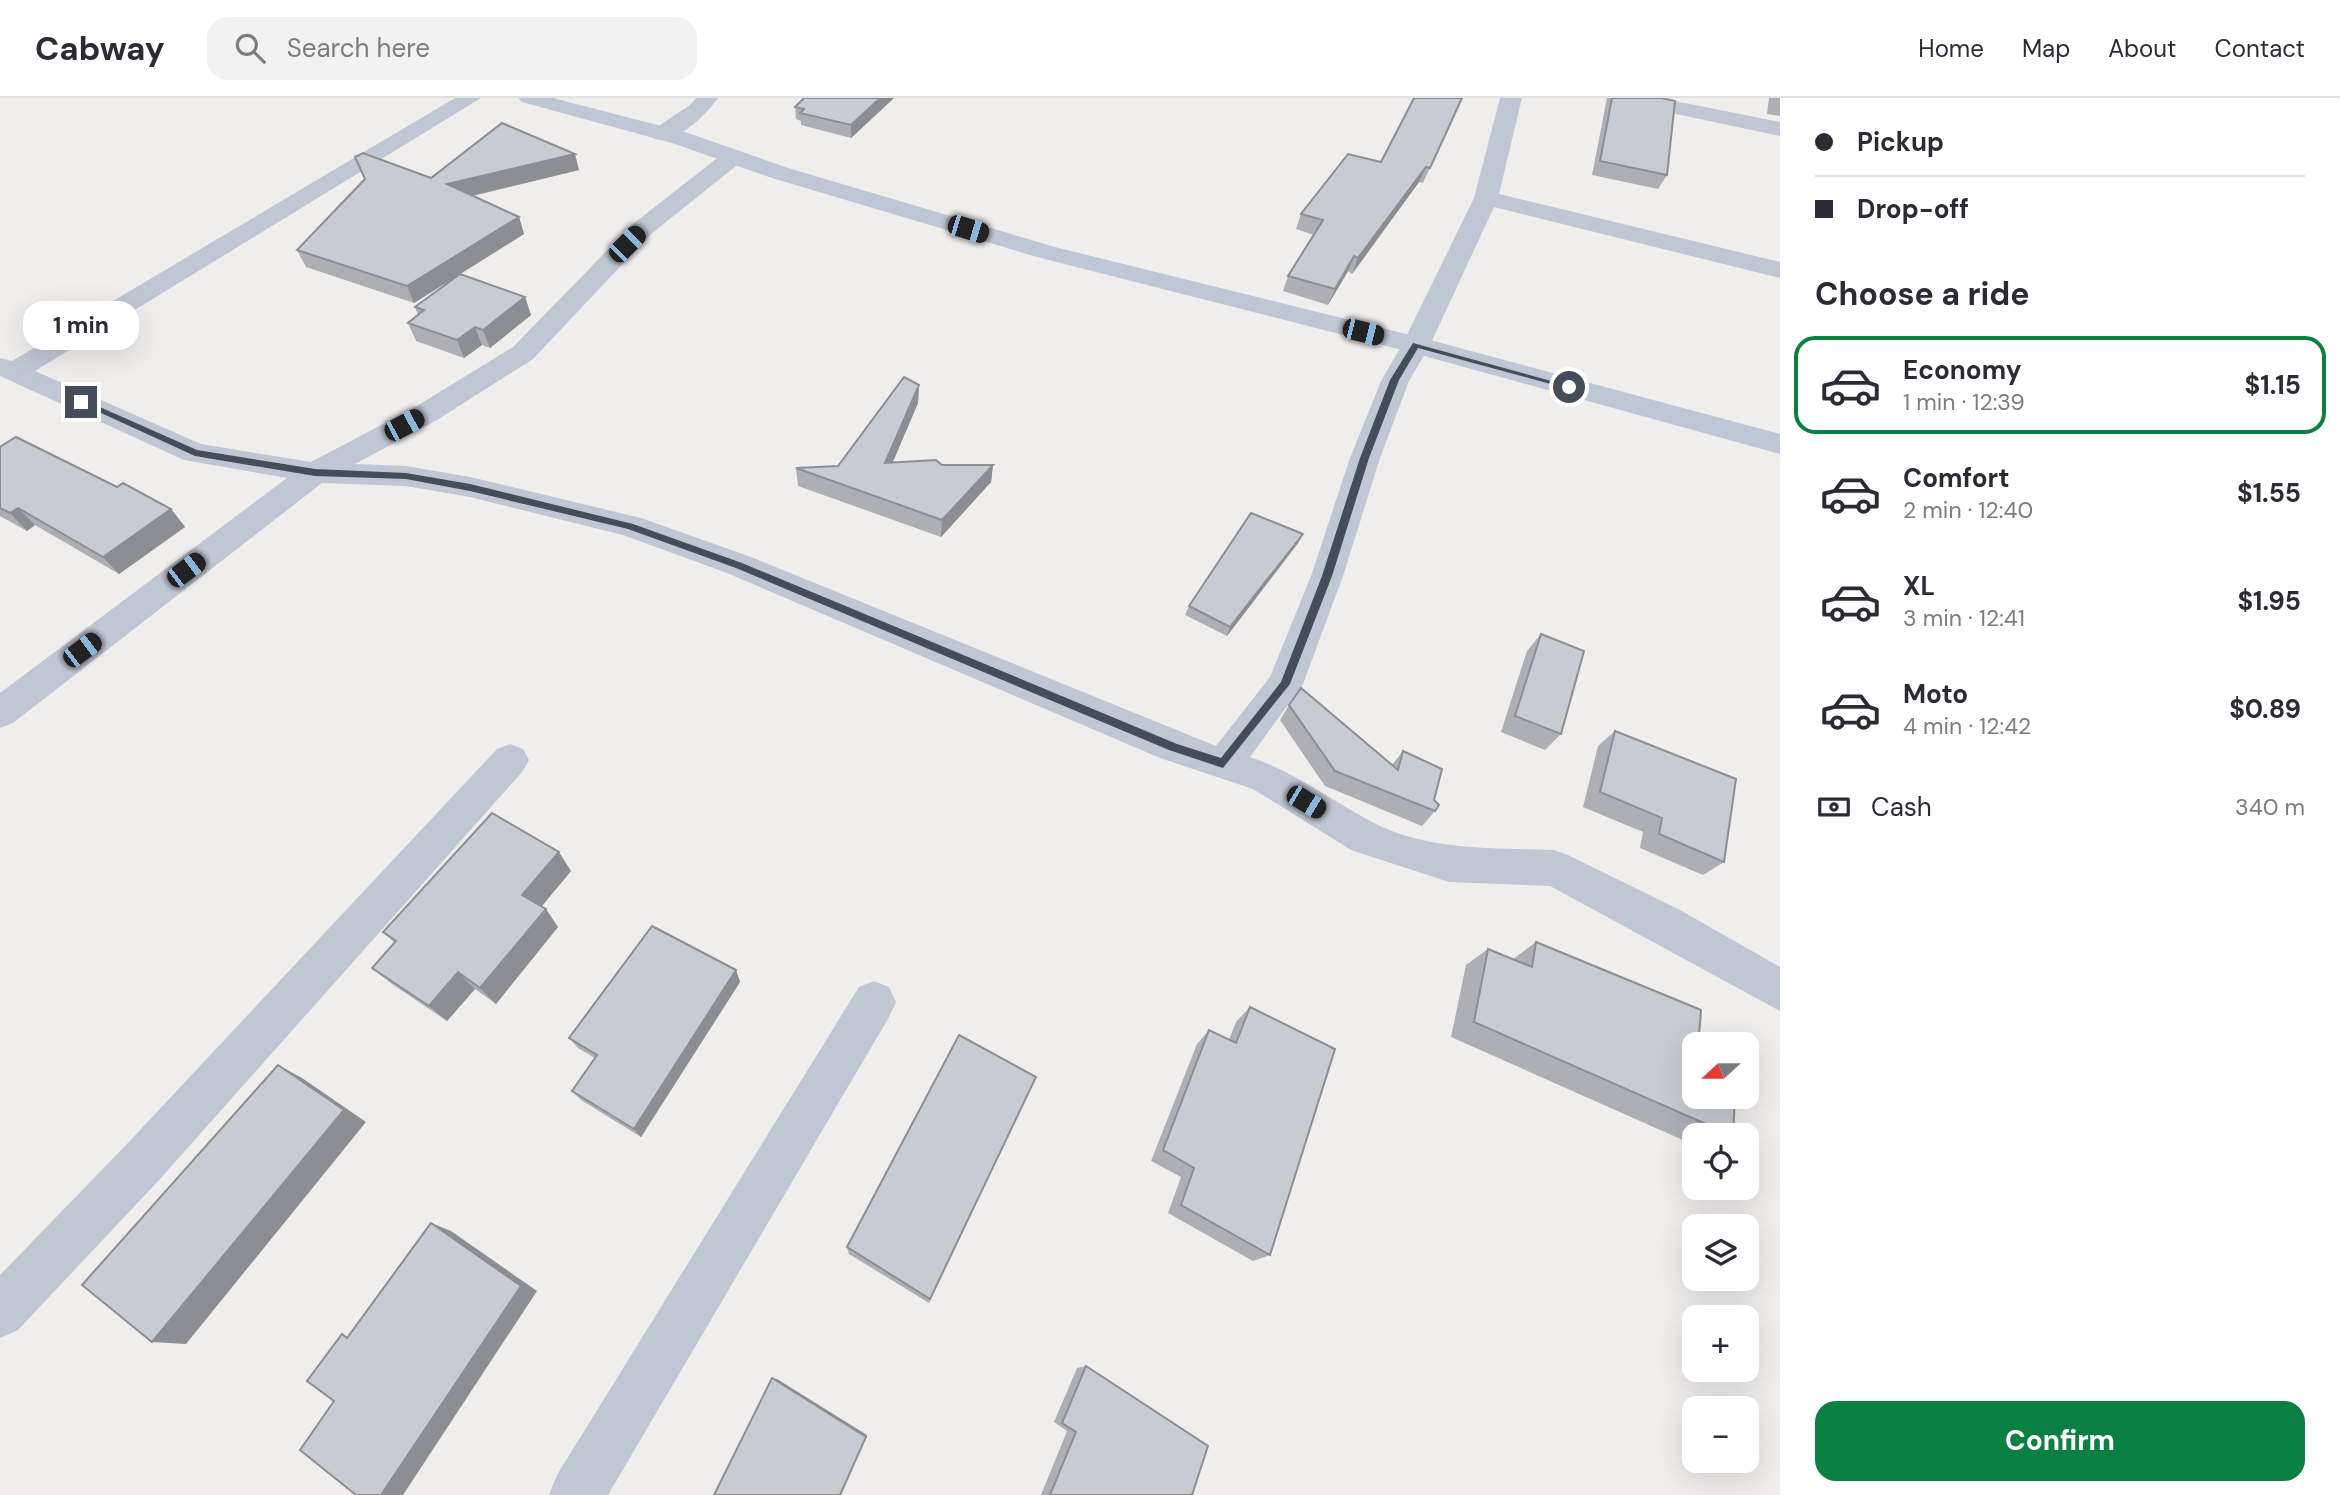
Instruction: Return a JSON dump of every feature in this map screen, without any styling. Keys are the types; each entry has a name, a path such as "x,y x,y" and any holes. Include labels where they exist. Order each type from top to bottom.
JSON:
{"street":[{"path":"7,369 470,98"},
{"path":"529,98 662,134 1046,252 1416,345 1780,444"},
{"path":"662,134 698,110 706,98"},
{"path":"1223,764 1285,684 1327,576 1364,458 1395,380 1416,345 1486,198 1511,98"},
{"path":"1629,98 1780,129"},
{"path":"0,713 315,472 426,413 523,353 642,229 733,156"},
{"path":"1486,198 1780,270"},
{"path":"7,369 195,453 315,472 406,476 470,488 630,526 739,565 1173,747 1266,778 1365,838 1450,864 1554,868 1665,924 1780,990"},
{"path":"0,1312 143,1163 510,760"},
{"path":"577,1495 874,1002"}],"building":[{"path":"804,98 880,98 851,125 800,113 804,109 795,107"},
{"path":"1414,98 1462,98 1430,168 1426,167 1358,258 1354,256 1335,289 1288,276 1323,220 1301,214 1348,154 1381,162"},
{"path":"1612,98 1661,98 1675,101 1667,175 1600,161"},
{"path":"502,123 575,154 447,184 519,217 407,286 297,250 365,179 355,157 363,153 431,178"},
{"path":"460,274 525,297 483,330 475,327 457,340 408,323 424,310 415,307"},
{"path":"904,377 919,385 885,463 936,460 942,465 993,465 942,520 796,468 838,466"},
{"path":"16,437 117,487 123,483 171,509 103,557 18,508 10,513 0,508 0,447"},
{"path":"1251,513 1303,534 1230,627 1189,606"},
{"path":"1541,634 1584,651 1561,734 1515,716"},
{"path":"1301,688 1398,770 1403,751 1442,769 1434,800 1439,805 1435,811 1335,771 1289,705"},
{"path":"1615,731 1736,779 1724,862 1659,834 1662,818 1600,792"},
{"path":"492,813 559,852 522,895 546,909 480,988 458,972 429,1006 372,968 396,941 383,932"},
{"path":"652,926 736,970 634,1129 572,1091 597,1055 569,1038"},
{"path":"1536,942 1701,1010 1699,1032 1682,1032 1682,1110 1734,1110 1734,1123 1703,1123 1474,1022 1488,949 1532,967"},
{"path":"1250,1007 1335,1049 1270,1255 1181,1205 1194,1168 1163,1150 1209,1030 1236,1043"},
{"path":"959,1035 1036,1077 930,1299 847,1247"},
{"path":"278,1065 344,1110 152,1342 82,1285"},
{"path":"431,1223 521,1286 381,1495 356,1495 300,1450 334,1401 307,1381 342,1334 347,1338"},
{"path":"1086,1366 1208,1446 1192,1495 1050,1495 1076,1432 1062,1423"},
{"path":"772,1378 866,1437 840,1495 714,1495"}],"route":[{"path":"81,402 195,453 315,472 406,476 470,488 630,526 739,565 1173,747 1223,764 1285,684 1327,576 1364,458 1395,380 1416,345 1569,387"}]}
